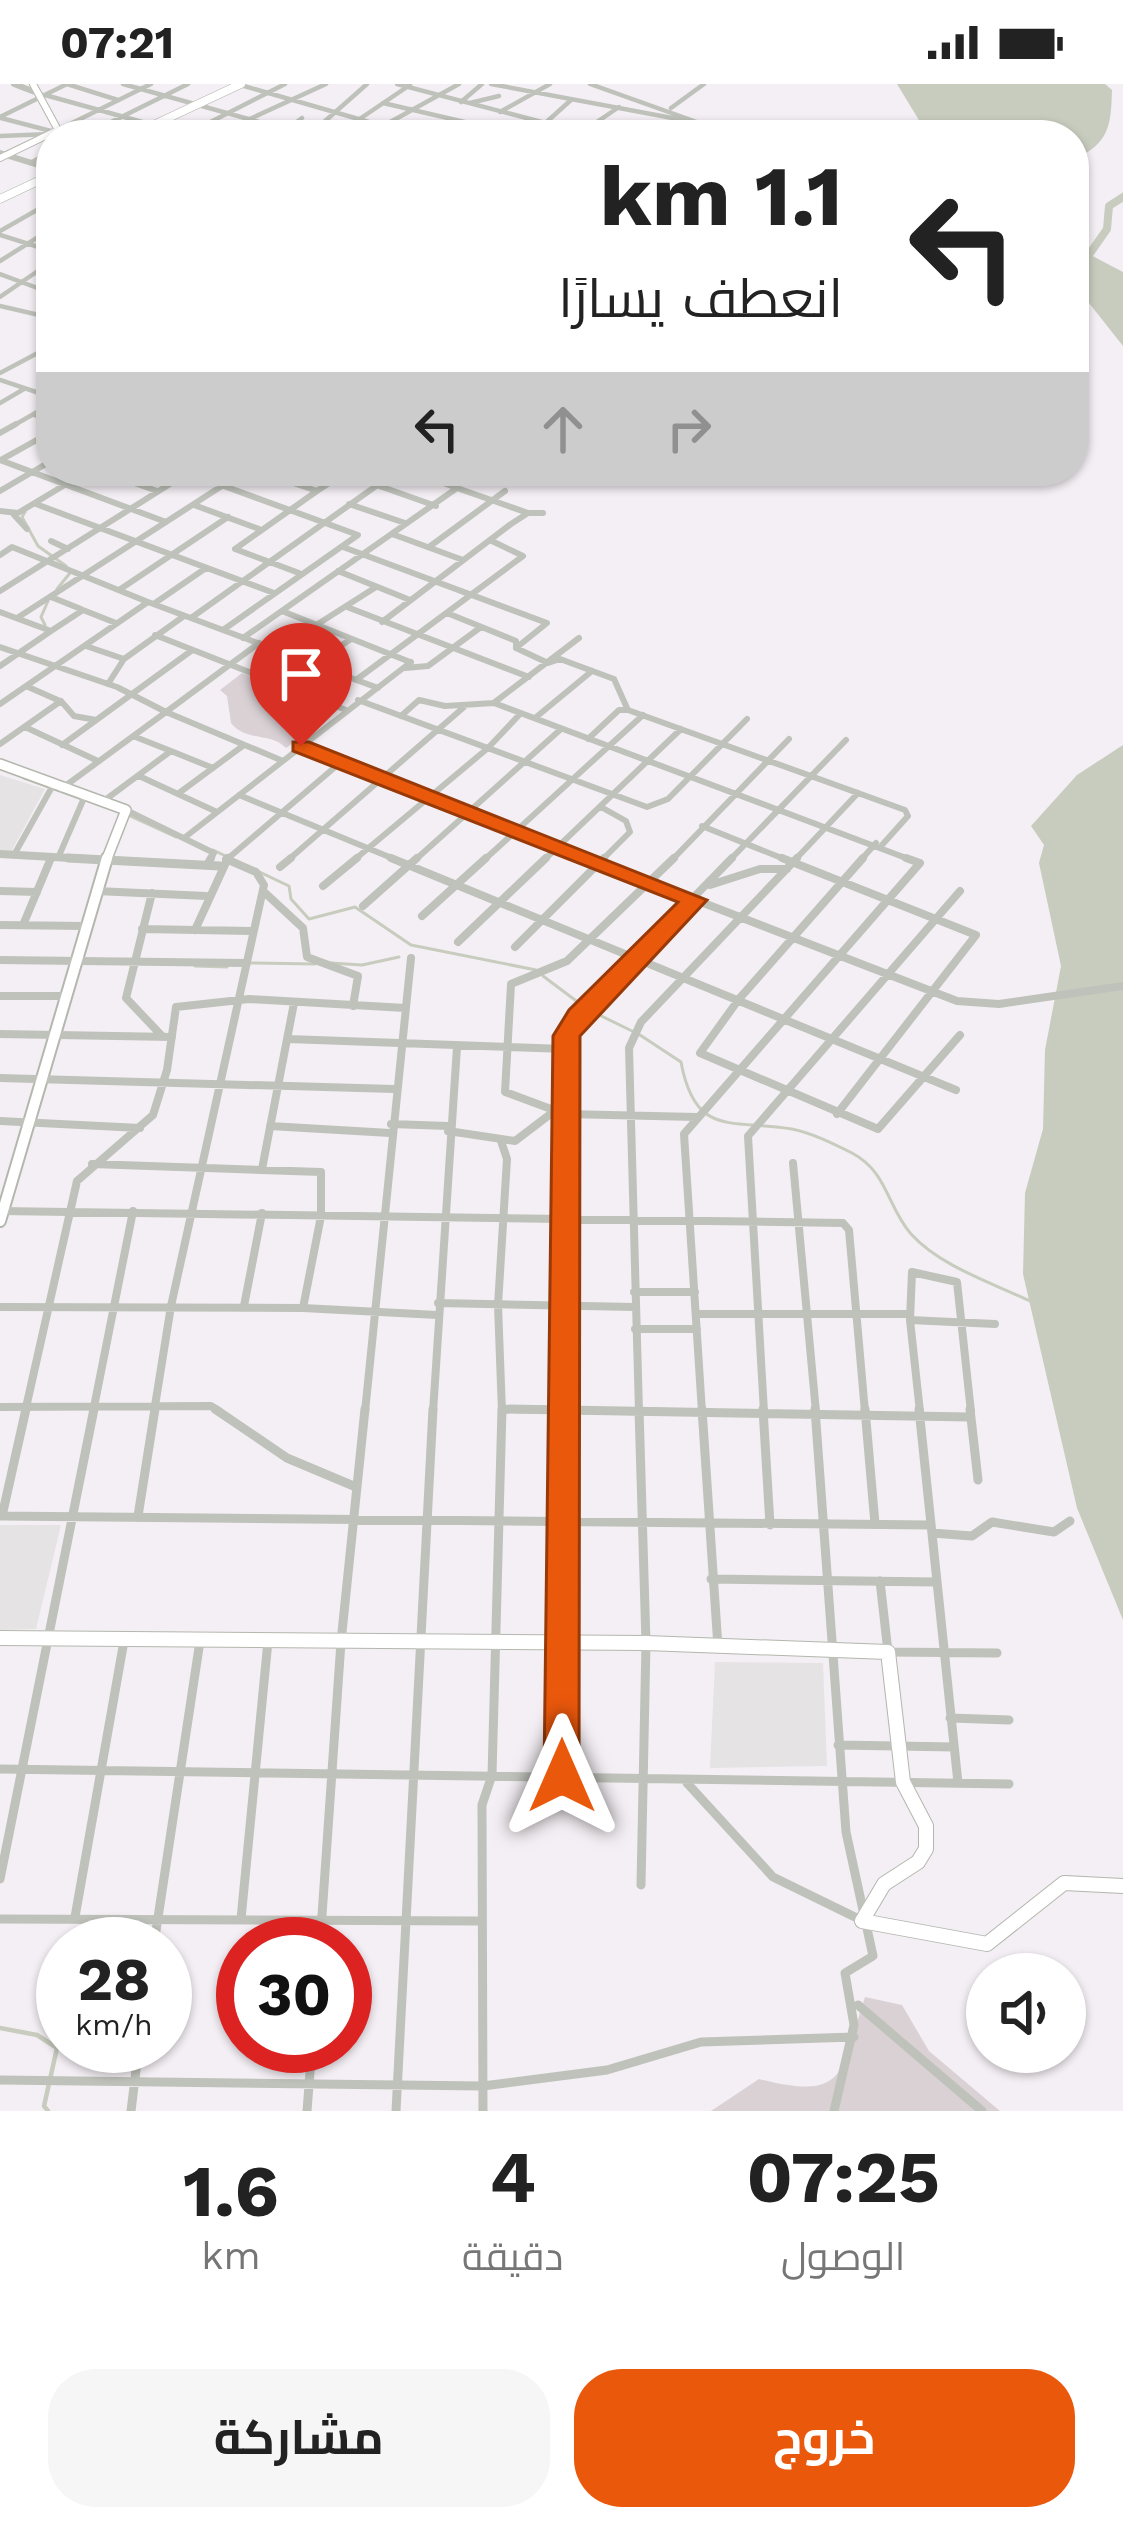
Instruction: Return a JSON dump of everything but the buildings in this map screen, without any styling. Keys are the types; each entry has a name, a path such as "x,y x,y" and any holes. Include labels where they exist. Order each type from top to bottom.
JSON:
{"highway":[{"path":"164,120 239,84"},
{"path":"3,195 36,179"}],"main road":[{"path":"33,84 43,95 52,120"},
{"path":"2,155 36,141"},
{"path":"0,764 126,810 94,891 1,1214"},
{"path":"0,1638 646,1643 888,1652 903,1782 926,1826 926,1849 918,1862 906,1865 875,1893 862,1921 987,1943 1064,1883 1123,1886"}],"street":[{"path":"14,84 136,120"},
{"path":"0,117 67,84 120,100"},
{"path":"123,84 254,120"},
{"path":"79,120 151,84"},
{"path":"114,120 188,84"},
{"path":"239,84 362,120"},
{"path":"214,120 285,84"},
{"path":"251,119 326,84"},
{"path":"320,120 367,84"},
{"path":"398,84 528,120"},
{"path":"394,120 459,84"},
{"path":"465,103 482,84"},
{"path":"491,84 686,120"},
{"path":"496,120 499,113 550,84"},
{"path":"590,84 696,120"},
{"path":"658,115 704,84"},
{"path":"359,119 409,85"},
{"path":"465,103 499,96"},
{"path":"601,120 634,97"},
{"path":"548,120 572,99"},
{"path":"383,103 449,120"},
{"path":"440,118 448,113"},
{"path":"0,117 36,127"},
{"path":"0,136 36,134"},
{"path":"32,143 36,144"},
{"path":"2,155 36,166"},
{"path":"30,163 36,159"},
{"path":"0,233 36,212"},
{"path":"0,233 36,246"},
{"path":"0,261 36,238"},
{"path":"36,272 0,301 36,314"},
{"path":"0,274 36,287"},
{"path":"0,377 36,355"},
{"path":"0,377 36,393"},
{"path":"0,403 25,388"},
{"path":"0,433 36,412"},
{"path":"32,415 36,416"},
{"path":"0,460 36,440"},
{"path":"0,460 36,475"},
{"path":"0,491 36,470"},
{"path":"14,514 64,486 166,522"},
{"path":"142,486 159,492"},
{"path":"0,591 167,486"},
{"path":"16,618 221,486"},
{"path":"225,486 380,543"},
{"path":"303,486 317,491"},
{"path":"300,574 235,548 323,486"},
{"path":"108,684 124,659 155,635 376,486"},
{"path":"380,486 436,506"},
{"path":"452,486 528,513 543,513"},
{"path":"243,638 458,488"},
{"path":"429,547 505,491"},
{"path":"36,503 274,593"},
{"path":"349,504 406,524"},
{"path":"193,505 260,529"},
{"path":"0,511 14,514 27,529"},
{"path":"382,622 528,513"},
{"path":"118,590 228,517"},
{"path":"392,534 464,560"},
{"path":"223,630 358,535"},
{"path":"51,541 68,549"},
{"path":"355,681 524,556 492,541"},
{"path":"341,546 547,623 517,648"},
{"path":"0,555 12,548 378,688"},
{"path":"0,704 116,623 206,568"},
{"path":"338,571 411,600"},
{"path":"277,650 376,587"},
{"path":"49,597 116,623"},
{"path":"347,607 529,677"},
{"path":"0,666 82,610"},
{"path":"184,838 411,662 283,610"},
{"path":"0,612 51,631"},
{"path":"445,613 516,641 517,648"},
{"path":"404,668 428,666 481,627"},
{"path":"155,635 346,710"},
{"path":"494,703 579,638"},
{"path":"314,664 351,639"},
{"path":"14,855 56,788 259,644"},
{"path":"85,645 124,659"},
{"path":"0,646 135,694 166,712 283,761"},
{"path":"517,648 548,663 560,659 614,680 628,710"},
{"path":"62,745 135,694 158,670 192,650"},
{"path":"534,719 592,671"},
{"path":"308,695 337,673"},
{"path":"26,686 61,701 80,719 98,720"},
{"path":"358,700 613,796 656,805 747,718"},
{"path":"401,716 419,700 465,706 494,703 920,863 684,1134 718,1649"},
{"path":"0,744 61,701"},
{"path":"280,867 465,706"},
{"path":"588,739 619,710 628,710 909,814 792,938 700,1053 868,1127 885,1127 961,1034"},
{"path":"323,886 488,748 520,714"},
{"path":"422,916 643,716"},
{"path":"25,728 98,761"},
{"path":"363,906 561,729"},
{"path":"458,942 681,729"},
{"path":"134,736 213,768"},
{"path":"551,1109 507,1096 513,981 530,972 552,972 591,938 679,857 702,826 789,739"},
{"path":"562,1776 566,1048 578,1016 640,958 846,740"},
{"path":"178,794 244,745"},
{"path":"301,746 933,994 999,1004 1123,986"},
{"path":"106,800 171,752"},
{"path":"195,930 223,862 341,762"},
{"path":"139,776 218,812"},
{"path":"641,1885 646,1643 634,1307 631,1039 684,975 858,793"},
{"path":"239,795 956,1090"},
{"path":"23,925 85,798"},
{"path":"515,947 631,830 618,814 601,807"},
{"path":"126,810 214,854 207,865"},
{"path":"702,826 790,865 844,880 976,935 836,1114"},
{"path":"0,854 223,862 256,872 263,891 303,928 307,957 358,976 353,1006"},
{"path":"708,886 790,865"},
{"path":"0,891 38,892"},
{"path":"94,891 206,896"},
{"path":"138,1516 171,1306 224,1084 244,963 263,891"},
{"path":"770,1525 762,1315 748,1136 960,891"},
{"path":"152,893 126,998 168,1037"},
{"path":"0,925 84,926"},
{"path":"142,929 251,931"},
{"path":"322,1917 341,1642 394,1089 412,958"},
{"path":"0,960 244,963"},
{"path":"0,996 64,996"},
{"path":"405,1008 240,1000 179,1004 153,1114 77,1181 1,1516 426,1516 708,1527 875,1524 972,1536 992,1522 1054,1532 1064,1530 1070,1521"},
{"path":"262,1169 294,1003"},
{"path":"0,1034 168,1037"},
{"path":"288,1039 566,1048"},
{"path":"396,2111 418,1642 448,1129 457,1047"},
{"path":"0,1078 394,1089"},
{"path":"270,1126 448,1129 485,1133 501,1141 523,1138 551,1109 565,1103"},
{"path":"566,1114 696,1118"},
{"path":"0,1120 142,1128"},
{"path":"483,2111 479,1921 482,1805 492,1775 496,1643 502,1409 498,1305 507,1159 501,1141"},
{"path":"793,1162 826,1524 824,1580 841,1781 862,1921 873,1956 845,1972 857,2004 854,2037 834,2111"},
{"path":"92,1163 321,1172 321,1216 303,1308"},
{"path":"0,1879 133,1211"},
{"path":"1,1214 195,1211 382,1218 691,1218 801,1220 847,1226 875,1524"},
{"path":"244,1307 262,1214"},
{"path":"958,1783 910,1317 912,1272 957,1282 978,1480"},
{"path":"634,1292 695,1292"},
{"path":"438,1303 634,1307"},
{"path":"0,1307 303,1308 437,1316"},
{"path":"696,1314 857,1315 995,1324"},
{"path":"635,1329 697,1329"},
{"path":"0,1407 211,1406 287,1458 356,1487"},
{"path":"502,1409 969,1417"},
{"path":"711,1579 936,1582"},
{"path":"880,1582 888,1652 997,1653"},
{"path":"75,1917 124,1641"},
{"path":"158,1917 200,1641"},
{"path":"242,1917 268,1641"},
{"path":"950,1718 1009,1720"},
{"path":"838,1745 954,1748"},
{"path":"0,1769 257,1776 562,1776 687,1783 1009,1784"},
{"path":"687,1783 773,1877 862,1921"},
{"path":"0,1919 36,1919"},
{"path":"372,1920 479,1921"},
{"path":"857,2004 982,2111"},
{"path":"0,2080 483,2086 607,2070 701,2042 854,2037"},
{"path":"130,2111 135,2073"},
{"path":"307,2111 310,2073"}],"shaded area":[{"path":"897,84 1105,84 1112,90 1106,132 1089,151 1089,120 919,120"},
{"path":"1089,254 1123,272 1123,346 1089,303"},
{"path":"242,673 337,710 286,748 244,733 231,723 227,696 220,690"},
{"path":"1123,745 1123,1620 1077,1508 1023,1274 1025,1193 1043,1129 1045,1050 1061,966 1039,863 1044,845 1031,826 1077,775"},
{"path":"0,775 45,789 11,852 0,850"},
{"path":"0,1525 61,1525 36,1629 0,1630"},
{"path":"715,1662 823,1663 827,1766 710,1768"},
{"path":"865,1997 902,2005 929,2051 1000,2111 711,2111 759,2079 810,2086 836,2075"}],"waterway":[{"path":"1089,255 1107,229 1109,206 1123,197"},
{"path":"25,512 22,517 38,546 66,566"},
{"path":"57,589 70,573"},
{"path":"45,625 41,617 48,601"},
{"path":"24,778 82,799"},
{"path":"130,816 176,837"},
{"path":"213,850 289,886 291,899 309,919 355,907 411,945 536,970"},
{"path":"331,963 362,965 399,957"},
{"path":"249,963 315,964"},
{"path":"195,966 227,967"},
{"path":"543,976 587,1009 632,1031"},
{"path":"640,1035 681,1062 687,1086 706,1114 734,1123 800,1131 852,1153 873,1170 903,1224 923,1246 952,1265 1032,1302"},
{"path":"0,2028 37,2035 57,2048 44,2106 48,2111"}],"route":[{"path":"301,746 695,900 578,1016 566,1036 562,1776"}]}
